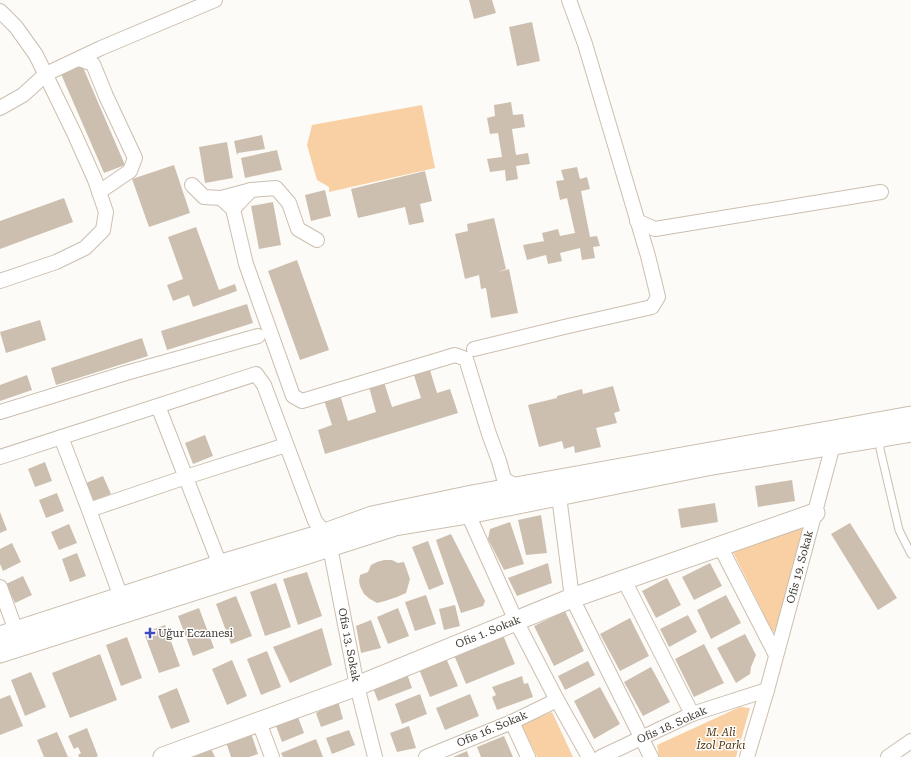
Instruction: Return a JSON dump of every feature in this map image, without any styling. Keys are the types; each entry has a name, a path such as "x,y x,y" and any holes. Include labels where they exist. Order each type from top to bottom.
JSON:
{"main road":[{"path":"0,654 327,540 372,516 472,495 911,416"},
{"path":"8,634 220,565 327,540 395,526 468,514 707,466 911,432"},
{"name":"Ofis 1. Sokak","path":"169,756 357,686 572,598 815,513"}],"street":[{"path":"0,108 23,95 46,74 101,48 215,0"},
{"path":"221,198 233,209 246,264 294,396 302,400 564,327 652,307 658,297 638,222 585,44 569,0"},
{"path":"0,11 16,27 36,55 95,180 106,212 103,230 85,248 56,262 0,281"},
{"path":"93,64 101,48"},
{"path":"79,59 93,64 135,158 130,171 99,192"},
{"path":"192,185 204,197 221,198 251,190 276,188 289,203 298,229 317,240"},
{"path":"233,209 251,190"},
{"path":"642,238 655,229 880,192"},
{"path":"638,222 655,229"},
{"path":"258,336 267,322"},
{"path":"0,412 126,373 258,336 274,339"},
{"path":"465,354 504,479 517,487"},
{"path":"0,457 256,374 264,385 315,521 327,540"},
{"path":"158,406 220,565"},
{"path":"61,437 121,597"},
{"path":"89,510 286,445"},
{"name":"Ofis 19. Sokak","path":"747,757 767,690 833,445"},
{"path":"559,496 572,598 651,757"},
{"path":"468,514 516,621 557,700 589,757"},
{"name":"Ofis 13. Sokak","path":"327,540 357,686 375,757"},
{"path":"720,546 776,655"},
{"path":"624,580 692,714"},
{"path":"0,587 8,634"},
{"name":"Ofis 18. Sokak","path":"601,757 692,714 767,690"},
{"name":"Ofis 16. Sokak","path":"430,756 512,722 557,700"},
{"path":"258,722 272,757"},
{"path":"512,722 528,757"},
{"path":"888,757 911,741"}],"lane":[{"path":"881,437 880,449 899,530 911,554"}],"green space":[{"path":"422,105 435,168 329,192 329,187 317,180 307,145 312,125"},
{"path":"803,526 808,526 779,633 772,631 732,550"},
{"name":"M. Ali İzol Parkı","path":"740,707 750,708 736,757 659,757 657,745"},
{"path":"552,712 573,757 537,757 521,724"}],"building":[{"path":"469,0 492,0 496,13 474,19"},
{"path":"532,22 540,61 517,66 509,27"},
{"path":"82,65 125,165 104,173 61,74"},
{"path":"511,102 513,115 523,114 525,127 512,129 516,155 528,153 530,164 516,166 518,179 506,181 505,170 490,172 487,159 502,157 498,133 490,134 487,118 495,116 494,105"},
{"path":"262,135 265,149 238,153 237,155 234,141"},
{"path":"227,142 233,178 205,183 199,147"},
{"path":"277,150 282,170 245,178 241,158"},
{"path":"174,165 190,213 149,227 132,179"},
{"path":"577,167 580,179 587,177 590,189 581,191 590,237 597,236 600,246 593,247 595,258 582,260 580,248 560,253 562,261 548,264 546,255 527,260 523,245 544,241 542,233 558,229 560,236 575,233 567,198 560,200 556,181 564,180 561,170"},
{"path":"425,171 432,201 420,204 424,222 409,225 405,207 358,218 351,189"},
{"path":"325,190 331,216 311,221 305,195"},
{"path":"64,198 73,222 0,249 0,221"},
{"path":"273,202 281,245 259,249 251,206"},
{"path":"494,218 506,269 498,272 509,269 518,313 491,318 486,288 481,289 479,275 465,279 455,234 468,231 467,224"},
{"path":"196,227 219,290 235,284 237,291 193,307 189,295 173,301 167,285 183,279 168,237"},
{"path":"297,260 329,350 300,360 268,271"},
{"path":"247,304 253,323 167,350 161,331"},
{"path":"40,320 46,340 6,353 0,332"},
{"path":"142,338 148,356 56,385 51,368"},
{"path":"429,367 437,393 450,389 458,413 325,454 318,430 332,425 324,400 340,395 348,421 376,412 369,387 384,382 392,407 421,398 413,372"},
{"path":"27,375 32,390 0,401 0,385"},
{"path":"613,386 620,411 614,413 617,423 596,428 601,447 575,453 574,446 564,449 562,441 539,447 528,405 557,398 557,396 582,389 583,394"},
{"path":"205,435 213,456 193,464 185,443"},
{"path":"45,462 52,481 35,487 28,469"},
{"path":"103,476 111,494 93,501 86,483"},
{"path":"792,480 795,501 758,507 755,486"},
{"path":"57,493 64,511 46,518 39,500"},
{"path":"715,503 718,522 681,528 678,509"},
{"path":"0,512 7,530 0,533"},
{"path":"541,515 547,553 526,555 518,520"},
{"path":"510,522 524,564 504,570 488,539 490,529"},
{"path":"850,523 897,598 878,610 831,534"},
{"path":"69,524 77,543 59,550 51,532"},
{"path":"451,534 485,601 483,606 461,613 436,540"},
{"path":"428,541 444,584 429,590 412,547"},
{"path":"12,543 21,562 3,571 0,564 0,549"},
{"path":"77,553 86,576 70,582 62,559"},
{"path":"384,560 392,560 398,563 404,562 410,579 406,593 377,603 364,594 359,581 360,575 368,572 371,565"},
{"path":"548,563 552,583 517,596 508,578"},
{"path":"710,563 722,586 694,600 682,577"},
{"path":"307,572 322,616 298,625 283,579"},
{"path":"23,576 32,595 15,603 6,584"},
{"path":"667,578 681,605 656,618 642,591"},
{"path":"276,583 291,627 265,636 250,592"},
{"path":"426,595 436,624 415,631 405,602"},
{"path":"726,595 741,623 711,639 697,610"},
{"path":"236,596 252,636 231,644 216,604"},
{"path":"455,605 460,626 444,630 439,609"},
{"path":"199,608 214,648 193,656 178,616"},
{"path":"398,608 409,636 388,644 377,617"},
{"path":"565,611 584,651 554,666 534,626"},
{"path":"688,615 697,632 669,647 660,629"},
{"path":"630,618 649,656 620,671 600,634"},
{"path":"371,620 381,648 361,653 356,626"},
{"path":"165,625 180,666 159,673 144,633"},
{"path":"322,628 332,665 290,683 273,647"},
{"path":"745,634 756,655 750,674 736,683 717,648"},
{"path":"503,635 515,664 466,684 454,655"},
{"path":"127,637 142,678 121,686 106,645"},
{"path":"704,644 724,683 694,697 675,659"},
{"path":"267,651 281,687 261,695 247,659"},
{"path":"100,654 117,700 70,718 52,673"},
{"path":"446,658 458,686 430,697 419,669"},
{"path":"232,660 247,696 227,705 212,669"},
{"path":"588,661 595,675 565,690 558,676"},
{"path":"651,667 670,702 643,716 624,682"},
{"path":"31,672 46,707 25,716 11,680"},
{"path":"407,674 412,688 378,701 373,688"},
{"path":"522,676 524,684 528,683 533,697 497,710 492,697 496,695 492,687"},
{"path":"600,687 620,724 594,739 574,701"},
{"path":"177,688 190,722 171,729 158,696"},
{"path":"420,694 427,714 402,724 395,704"},
{"path":"470,694 479,716 445,730 436,708"},
{"path":"10,695 23,726 0,735 0,699"},
{"path":"338,701 343,719 321,727 316,713 324,706"},
{"path":"298,717 304,733 282,742 276,726"},
{"path":"409,726 416,748 397,752 390,733"},
{"path":"87,728 98,756 96,757 79,757 78,755 81,753 78,747 74,749 68,736"},
{"path":"349,730 355,745 332,754 326,738"},
{"path":"57,732 68,757 44,757 37,740"},
{"path":"251,733 258,754 249,757 231,757 226,742"},
{"path":"504,736 513,757 481,757 477,747"},
{"path":"316,739 323,757 283,757 281,753"},
{"path":"211,749 215,757 193,757"},
{"path":"467,751 469,757 453,757"}],"place":[{"name":"Uğur Eczanesi","path":"150,633"}]}
